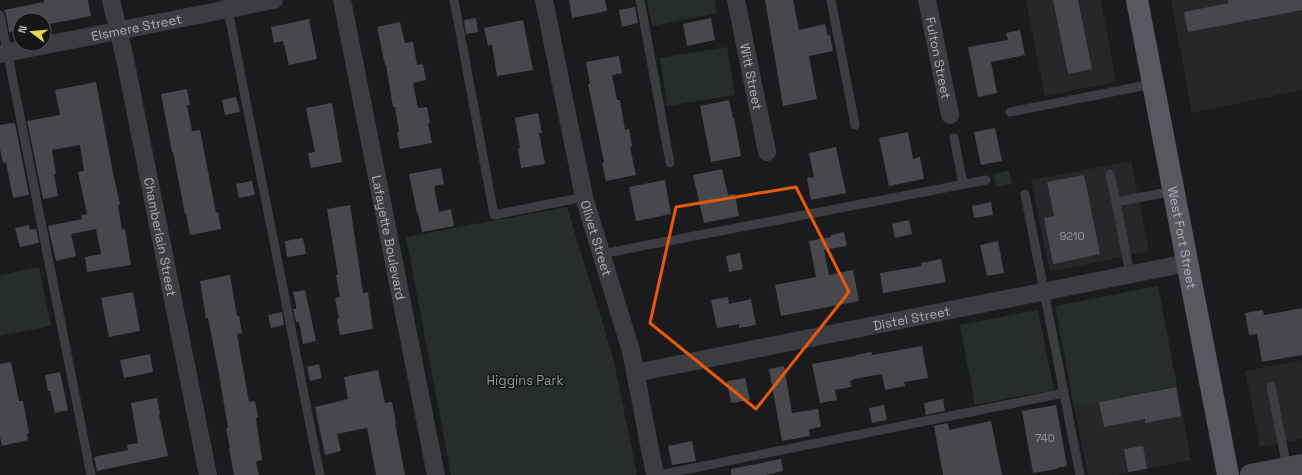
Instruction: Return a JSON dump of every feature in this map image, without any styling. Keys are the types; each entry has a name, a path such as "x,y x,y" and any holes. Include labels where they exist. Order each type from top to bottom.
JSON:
{"main road":[{"name":"West Fort Street","path":"1137,0 1228,475"}],"street":[{"name":"Chamberlain Street","path":"111,0 125,59 208,475"},
{"name":"Elsmere Street","path":"4,53 118,31 226,5 274,0"},
{"name":"Lafayette Boulevard","path":"342,0 436,475"},
{"name":"Olivet Street","path":"544,0 584,197 631,352 655,475"},
{"name":"Witt Street","path":"736,0 768,152"},
{"name":"Fulton Street","path":"927,0 950,115"},
{"name":"Distel Street","path":"635,373 1187,263"},
{"path":"1251,475 1294,466"}],"lane":[{"path":"454,0 494,215 584,197"},
{"path":"640,0 670,163"},
{"path":"831,0 855,124"},
{"path":"226,5 320,475"},
{"path":"0,15 4,53 91,475"},
{"path":"1010,112 1153,84"},
{"path":"954,138 963,184"},
{"path":"1110,174 1130,274"},
{"path":"601,254 986,180"},
{"path":"1116,202 1173,191"},
{"path":"1025,194 1080,475"},
{"path":"1271,386 1294,466"},
{"path":"659,475 1064,393"}],"highlighted area":[{"path":"796,187 849,292 756,409 650,323 676,207"}],"shaded area":[{"path":"1026,0 1101,0 1116,82 1045,96"},
{"path":"1171,0 1302,0 1302,90 1192,113"},
{"path":"1131,161 1149,251 1050,272 1031,180"},
{"path":"1302,360 1302,439 1260,447 1245,371"},
{"path":"1177,386 1191,460 1115,475 1088,475 1074,406"}],"green space":[{"path":"647,0 715,0 717,13 652,26"},
{"path":"727,47 735,95 667,106 660,58"},
{"path":"1009,170 1012,184 996,187 993,174"},
{"name":"Higgins Park","path":"567,207 613,357 637,475 451,475 406,237"},
{"path":"39,267 51,326 0,336 0,275"},
{"path":"1158,286 1177,386 1074,406 1055,306"},
{"path":"1038,310 1054,390 975,405 960,325"}],"building":[{"path":"44,0 88,0 91,16 52,23 52,12 12,12 12,31 9,32 4,10 44,2"},
{"path":"569,0 605,0 607,11 572,18"},
{"path":"765,0 793,0 799,30 825,24 828,36 830,35 833,51 809,56 817,99 783,106"},
{"path":"1053,0 1078,0 1092,69 1068,74"},
{"path":"1228,0 1302,0 1302,10 1188,32 1184,12 1229,3"},
{"path":"635,7 638,23 622,27 619,10"},
{"path":"476,18 478,32 466,34 464,20"},
{"path":"711,18 715,40 687,46 683,24"},
{"path":"309,19 317,59 289,65 283,41 274,43 271,27"},
{"path":"523,20 533,70 497,76 492,45 488,46 484,28"},
{"path":"400,22 405,43 413,42 417,65 423,64 426,80 413,83 418,108 427,107 430,123 428,124 432,143 400,149 395,107 393,107 386,65 377,27"},
{"path":"1020,30 1025,55 991,62 997,93 978,97 968,47 1008,40 1006,33"},
{"path":"619,56 622,73 612,75 617,100 620,100 625,130 629,129 632,146 630,147 636,175 606,181 602,163 604,162 588,84 590,84 586,62"},
{"path":"96,82 120,204 118,205 122,230 125,229 131,265 87,272 85,257 101,254 96,229 71,234 76,256 56,261 48,226 82,219 81,215 87,214 78,172 84,171 80,145 52,150 58,196 43,199 27,121 60,115 55,90"},
{"path":"187,89 190,105 187,105 192,131 200,130 216,213 218,212 221,229 190,235 161,94"},
{"path":"236,97 240,112 225,115 222,100"},
{"path":"729,100 741,156 711,162 700,106"},
{"path":"332,103 342,162 311,168 308,153 315,152 306,108"},
{"path":"538,113 542,133 539,133 545,164 521,168 518,149 520,148 515,118"},
{"path":"15,123 29,195 13,198 6,162 3,163 0,149 0,125"},
{"path":"995,128 1002,161 981,165 974,132"},
{"path":"908,132 913,159 920,157 924,179 889,186 879,138"},
{"path":"836,147 846,193 811,200 807,178 814,177 809,153"},
{"path":"441,168 444,184 434,186 439,212 451,209 454,226 422,232 409,174"},
{"path":"722,169 728,195 735,194 739,216 704,223 693,175"},
{"path":"1084,175 1100,254 1053,264 1044,218 1054,216 1047,182"},
{"path":"665,180 671,214 636,221 629,187"},
{"path":"252,181 255,195 239,198 236,184"},
{"path":"991,202 993,215 974,218 972,206"},
{"path":"350,205 363,293 368,292 373,329 340,335 337,319 339,318 335,298 340,297 336,275 338,275 327,209"},
{"path":"909,220 912,234 895,238 892,224"},
{"path":"29,225 30,230 36,229 39,243 20,247 15,228"},
{"path":"844,232 847,246 824,250 829,275 853,270 859,301 781,316 775,285 816,277 809,241 831,237 831,235"},
{"path":"303,238 306,254 287,257 285,241"},
{"path":"998,241 1004,273 987,276 980,245"},
{"path":"740,253 743,269 729,272 726,256"},
{"path":"941,259 946,282 883,293 880,273 922,266 921,263"},
{"path":"230,275 237,316 239,316 242,333 237,334 249,402 255,401 258,417 256,418 262,460 256,462 259,475 234,475 219,374 208,318 206,318 200,281"},
{"path":"305,290 316,341 303,344 299,322 296,322 293,309 296,309 296,305 293,292"},
{"path":"133,292 140,331 109,337 101,298"},
{"path":"728,297 729,304 751,299 756,325 739,328 739,324 717,328 711,300"},
{"path":"1302,308 1302,355 1262,362 1257,334 1249,335 1245,313 1263,310 1264,315"},
{"path":"282,312 284,325 271,328 268,315"},
{"path":"922,346 928,378 904,382 905,386 885,390 882,374 853,379 850,381 851,387 835,390 837,400 820,403 812,364 871,352 872,355"},
{"path":"150,354 153,372 124,378 120,360"},
{"path":"11,362 19,401 23,401 29,433 27,434 28,440 2,446 0,437 0,364"},
{"path":"319,364 322,378 310,381 307,367"},
{"path":"784,366 792,413 818,409 821,427 809,429 810,436 782,441 769,369"},
{"path":"378,370 385,403 392,402 405,475 376,475 367,428 337,434 341,451 325,455 315,407 348,399 344,377"},
{"path":"60,372 68,410 55,413 45,375"},
{"path":"745,378 750,400 731,403 727,381"},
{"path":"1176,387 1181,416 1145,423 1145,419 1104,427 1099,402"},
{"path":"157,398 159,415 168,456 97,471 94,457 128,450 127,445 138,443 131,403"},
{"path":"943,399 945,411 926,415 924,403"},
{"path":"884,405 887,420 872,423 869,408"},
{"path":"1056,405 1067,466 1033,473 1022,411"},
{"path":"991,421 1002,475 943,475 934,426 948,423 949,430"},
{"path":"692,441 696,461 672,465 668,446"},
{"path":"1143,446 1147,469 1128,472 1124,449"},
{"path":"781,459 783,471 766,475 731,475 731,469"}]}
